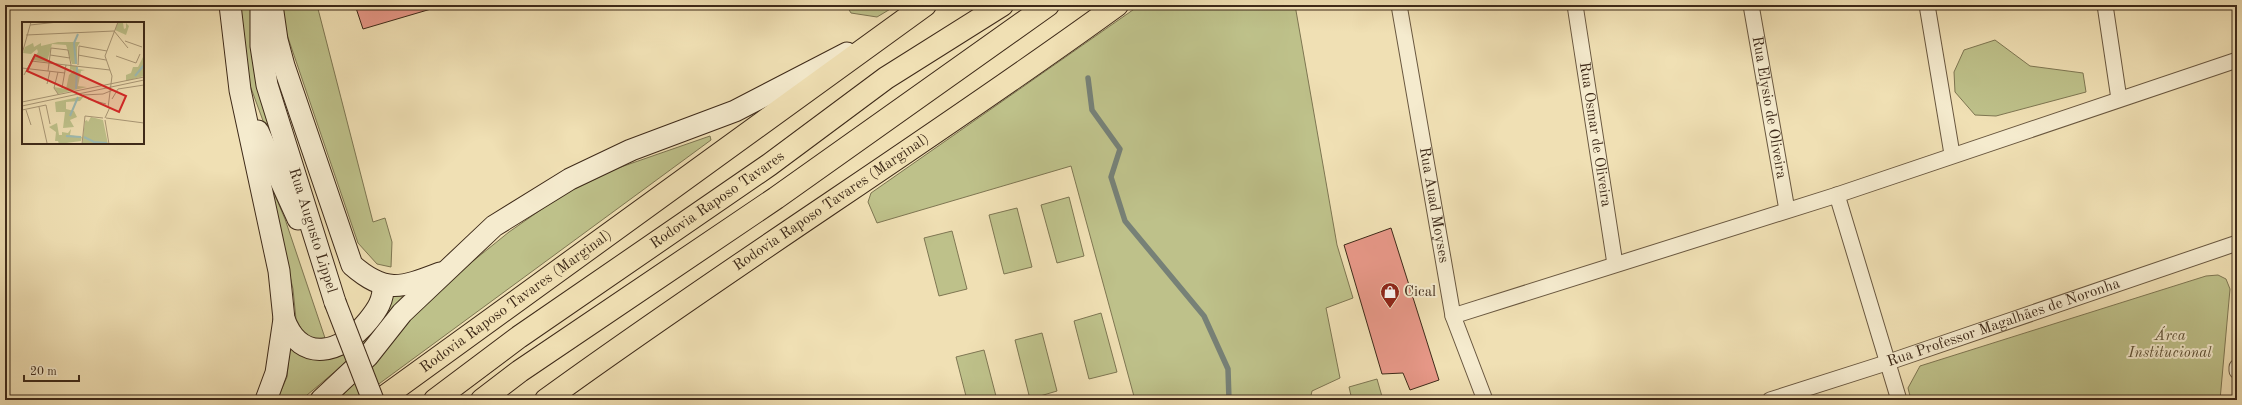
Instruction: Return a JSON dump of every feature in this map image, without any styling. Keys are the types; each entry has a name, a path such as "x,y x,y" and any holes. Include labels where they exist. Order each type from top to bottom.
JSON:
{"highway":[{"name":"Rodovia Raposo Tavares (Marginal)","path":"380,400 925,5"},
{"name":"Rodovia Raposo Tavares","path":"435,400 519,337 769,165 886,78 1002,5"},
{"name":"Rodovia Raposo Tavares","path":"482,400 520,371 776,198 1048,5"},
{"name":"Rodovia Raposo Tavares (Marginal)","path":"546,400 627,341 791,232 1117,5"}],"main road":[{"name":"Rua Augusto Lippel","path":"230,5 240,90 279,271 284,319 276,373 266,400"},
{"name":"Rua Augusto Lippel","path":"262,5 261,46 267,85 333,296"},
{"name":"Rua Augusto Lippel","path":"272,5 276,40 347,252 352,264 357,269 370,279 384,286 382,300 376,311 352,338 340,346 313,349 295,339 284,319"},
{"path":"321,400 368,356 402,313 494,226 570,179 631,150 735,111 791,83 889,30"},
{"name":"Rua Augusto Lippel","path":"240,90 333,296"},
{"path":"384,286 398,286 421,280 448,270"},
{"path":"333,296 373,400"}],"street":[{"name":"Rua Auad Moyses","path":"1399,5 1453,316 1485,400"},
{"name":"Rua Osmar de Oliveira","path":"1575,5 1615,264"},
{"name":"Rua Elysio de Oliveira","path":"1751,5 1787,210"},
{"path":"1927,5 1952,154"},
{"path":"2105,5 2119,99"},
{"path":"1453,316 1837,195 1952,154 2237,60"},
{"path":"1837,195 1900,400"},
{"name":"Rua Professor Magalhães de Noronha","path":"1770,400 1889,362 2237,243"},
{"path":"2236,371 2237,367"}],"green space":[{"path":"239,5 256,5 280,167 244,69"},
{"path":"281,5 317,5 373,222 385,218 392,242 391,267 377,264 358,243 282,20"},
{"path":"846,5 897,5 877,17 851,13"},
{"path":"1140,5 1295,5 1337,245 1353,298 1326,308 1340,378 1312,391 1310,400 1135,400 1071,166 877,223 868,202 871,193"},
{"path":"1995,40 2030,66 2083,73 2086,92 1996,116 1975,115 1955,92 1954,72 1964,50"},
{"path":"710,136 711,140 357,400 338,400 386,350 409,318 457,274 509,232 562,195 618,168"},
{"path":"266,174 285,219 325,338 313,339 304,334 296,319 293,289"},
{"path":"1069,197 1084,256 1057,263 1041,205"},
{"path":"1017,208 1032,267 1004,274 989,215"},
{"path":"952,231 967,289 939,296 924,238"},
{"name":"Área Institucional","path":"2218,275 2226,279 2230,289 2220,400 1911,400 1908,388 1920,366 2206,276"},
{"path":"394,295 403,296 366,342 343,365 301,400 277,400 287,377 290,346 313,357 384,306"},
{"path":"1101,313 1117,372 1089,379 1074,321"},
{"path":"1042,333 1057,391 1030,399 1015,340"},
{"path":"984,350 997,400 967,400 956,357"},
{"path":"1377,379 1383,400 1352,400 1349,387"}],"building":[{"path":"355,5 431,5 431,9 363,29"},
{"name":"Cical","path":"1391,228 1439,380 1410,390 1403,373 1382,374 1344,245"}],"waterway":[{"path":"1088,78 1092,110 1120,149 1111,177 1125,221 1204,316 1228,369 1229,400"}],"place":[{"name":"Cical","path":"1390,309"}]}
